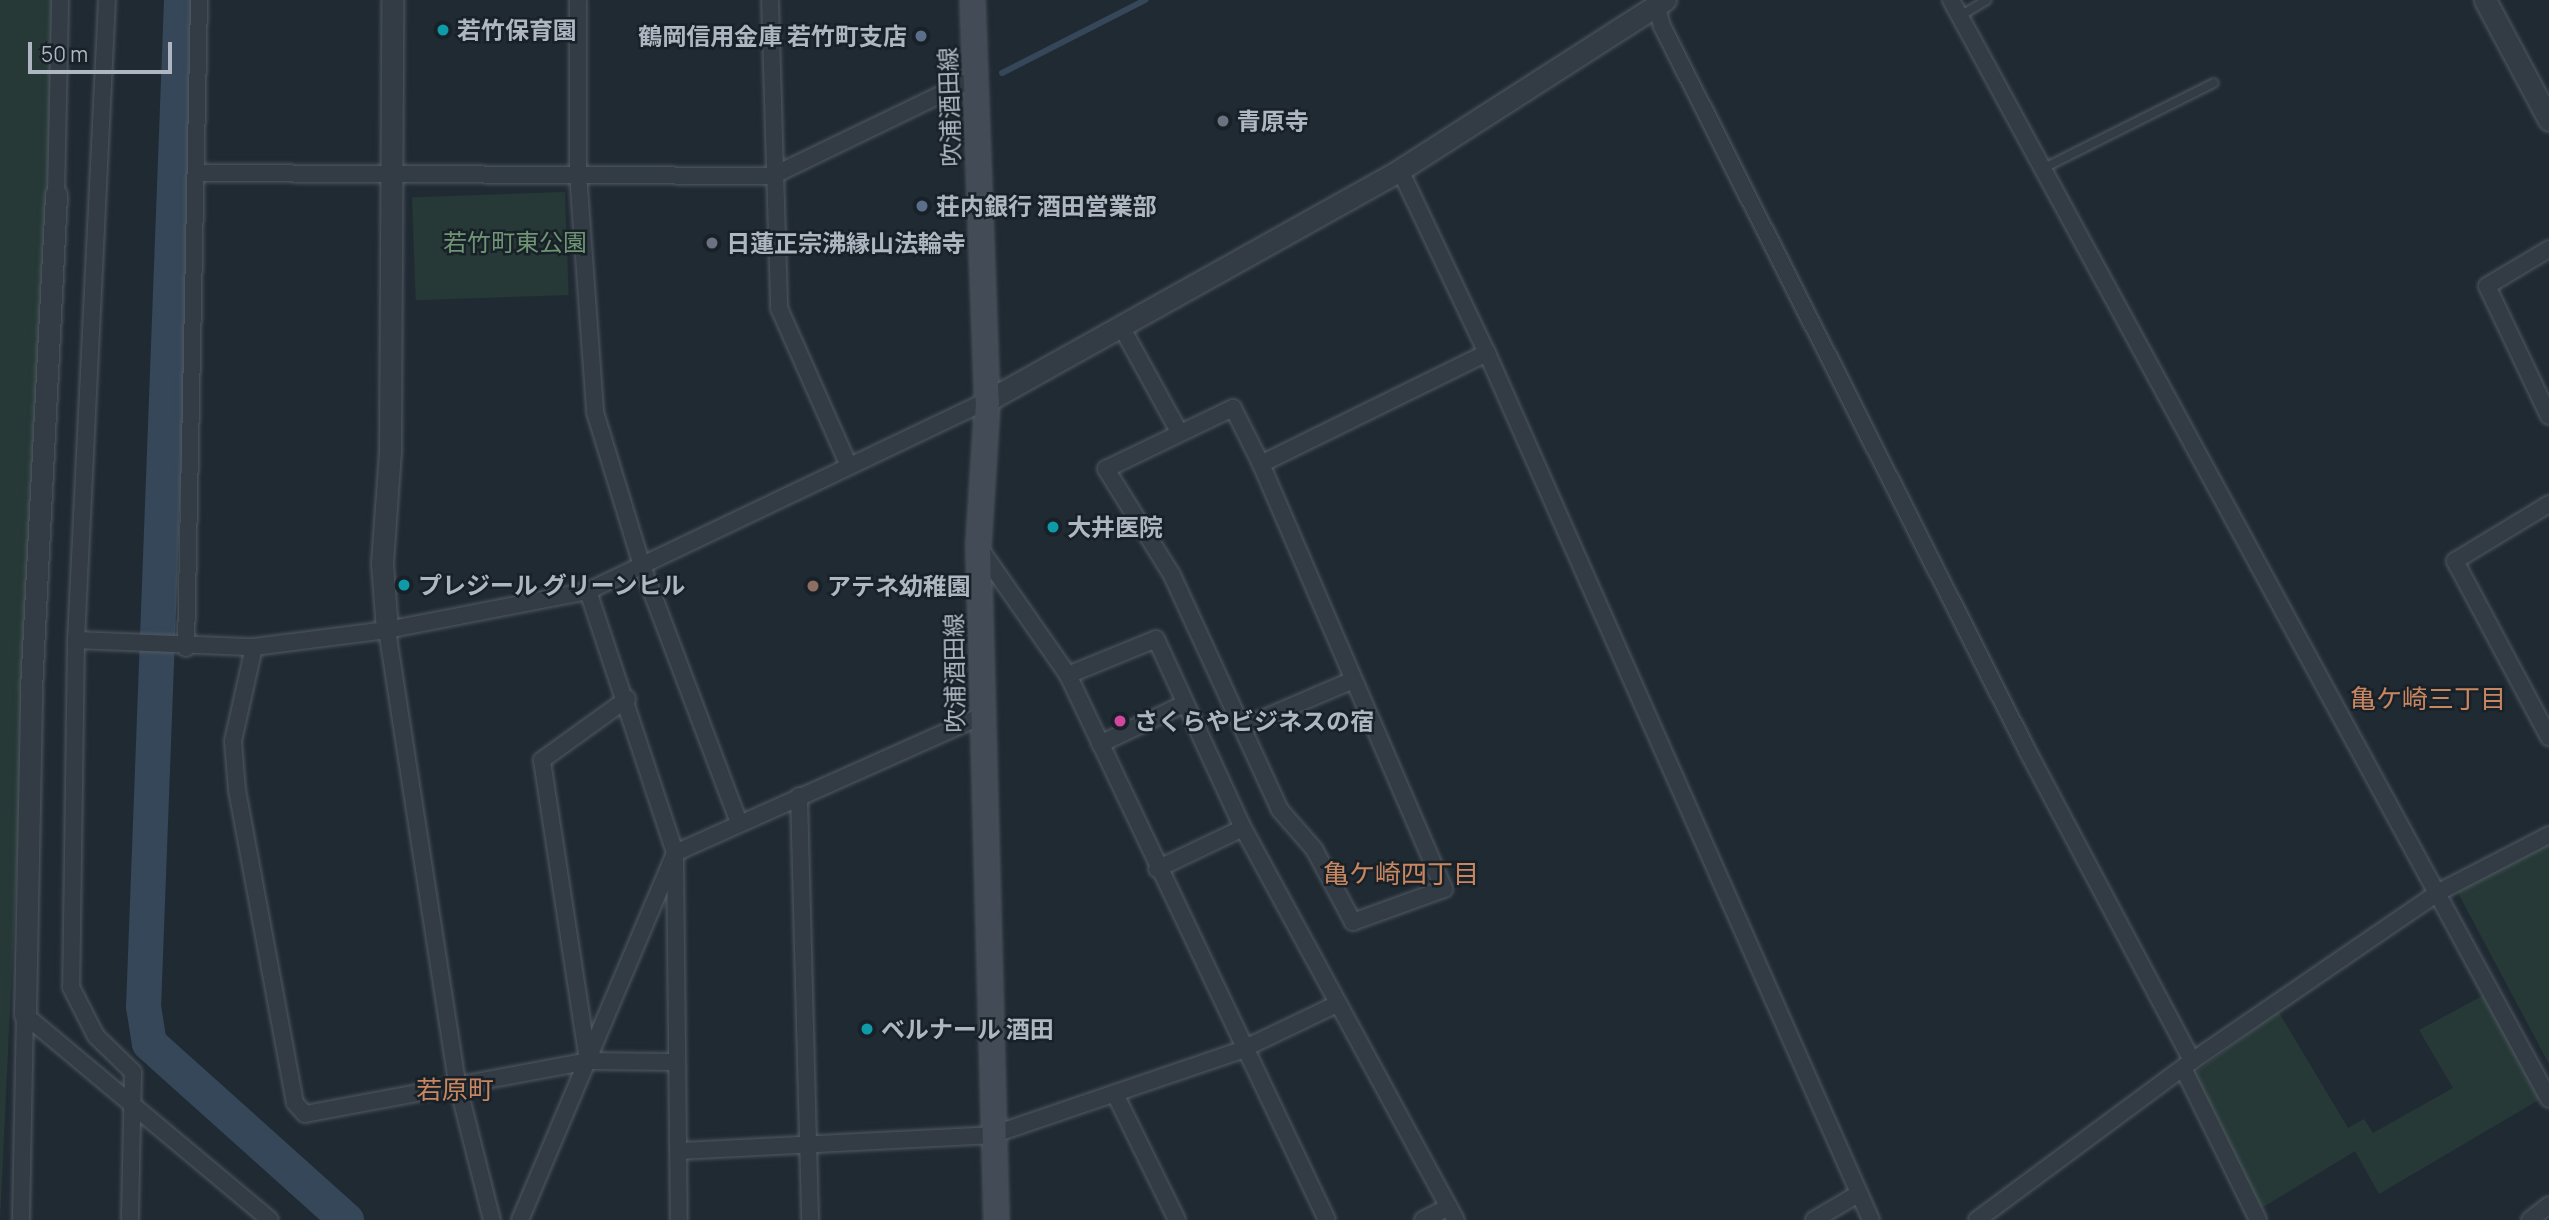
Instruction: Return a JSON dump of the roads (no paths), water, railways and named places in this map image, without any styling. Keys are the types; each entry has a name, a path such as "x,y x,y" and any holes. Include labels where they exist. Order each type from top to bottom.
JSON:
{"main road":[{"name":"吹浦酒田線","path":"972,0 987,401 978,546 996,1220"}],"street":[{"path":"21,1220 31,689 56,195 60,0"},
{"path":"107,0 76,640 71,987 96,1036 133,1072 136,1109 130,1220"},
{"path":"186,648 200,0"},
{"path":"393,0 390,451 382,562 387,630 458,1086 492,1220"},
{"path":"578,0 578,173 595,412 642,566 738,820"},
{"path":"770,0 772,176 779,308 849,466"},
{"path":"1951,0 2439,892 2549,1100"},
{"path":"2485,0 2549,120"},
{"path":"76,640 166,648 254,647 387,630 588,591 987,401 1122,328 1400,170 1659,2 2028,752 2188,1064 2258,1220"},
{"path":"196,173 772,176 975,78"},
{"path":"1400,170 1487,353 1871,1220"},
{"path":"2549,249 2487,286 2549,416"},
{"path":"1122,328 1178,430"},
{"path":"1261,464 1487,353"},
{"path":"1233,408 1261,464 1351,681 1444,889 1353,922 1314,849 1280,810 1172,575 1106,469 1178,430 1233,408"},
{"path":"2549,504 2455,561 2549,737"},
{"path":"978,546 1068,675 1241,1050 1327,1220"},
{"path":"588,591 627,699 675,853 675,1062 679,1220"},
{"path":"1068,675 1156,639 1182,705 1243,828 1335,1005 1453,1214 1423,1220"},
{"path":"254,647 233,741 295,1103 305,1114 588,1061 675,1062"},
{"path":"1243,727 1351,681"},
{"path":"588,1061 542,760 627,699"},
{"path":"1100,744 1182,705"},
{"path":"520,1220 675,853 738,820 981,716"},
{"path":"799,796 810,1220"},
{"path":"1157,869 1243,828"},
{"path":"1977,1220 2188,1064 2439,892 2549,835"},
{"path":"679,1151 992,1135 1116,1096 1241,1050 1335,1005"},
{"path":"24,1015 270,1220"},
{"path":"1116,1096 1177,1220"},
{"path":"1814,1220 1858,1194"},
{"path":"2530,1220 2549,1205"}],"lane":[{"path":"1960,16 1987,0"},
{"path":"2042,170 2214,83"}],"waterway":[{"path":"181,0 143,1006 149,1043 346,1220"},
{"path":"1002,73 1145,0"}],"place":[{"name":"若竹保育園","path":"443,30"},
{"name":"鶴岡信用金庫 若竹町支店","path":"921,36"},
{"name":"青原寺","path":"1223,121"},
{"name":"荘内銀行 酒田営業部","path":"922,206"},
{"name":"日蓮正宗沸縁山法輪寺","path":"712,243"},
{"name":"大井医院","path":"1053,527"},
{"name":"プレジール グリーンヒル","path":"404,585"},
{"name":"アテネ幼稚園","path":"813,586"},
{"name":"さくらやビジネスの宿","path":"1120,721"},
{"name":"ベルナール 酒田","path":"867,1029"}],"district":[{"name":"亀ケ崎三丁目","path":"2428,699"},
{"name":"亀ケ崎四丁目","path":"1401,874"},
{"name":"若原町","path":"455,1090"}],"park label":[{"name":"若竹町東公園","path":"515,242"}]}
